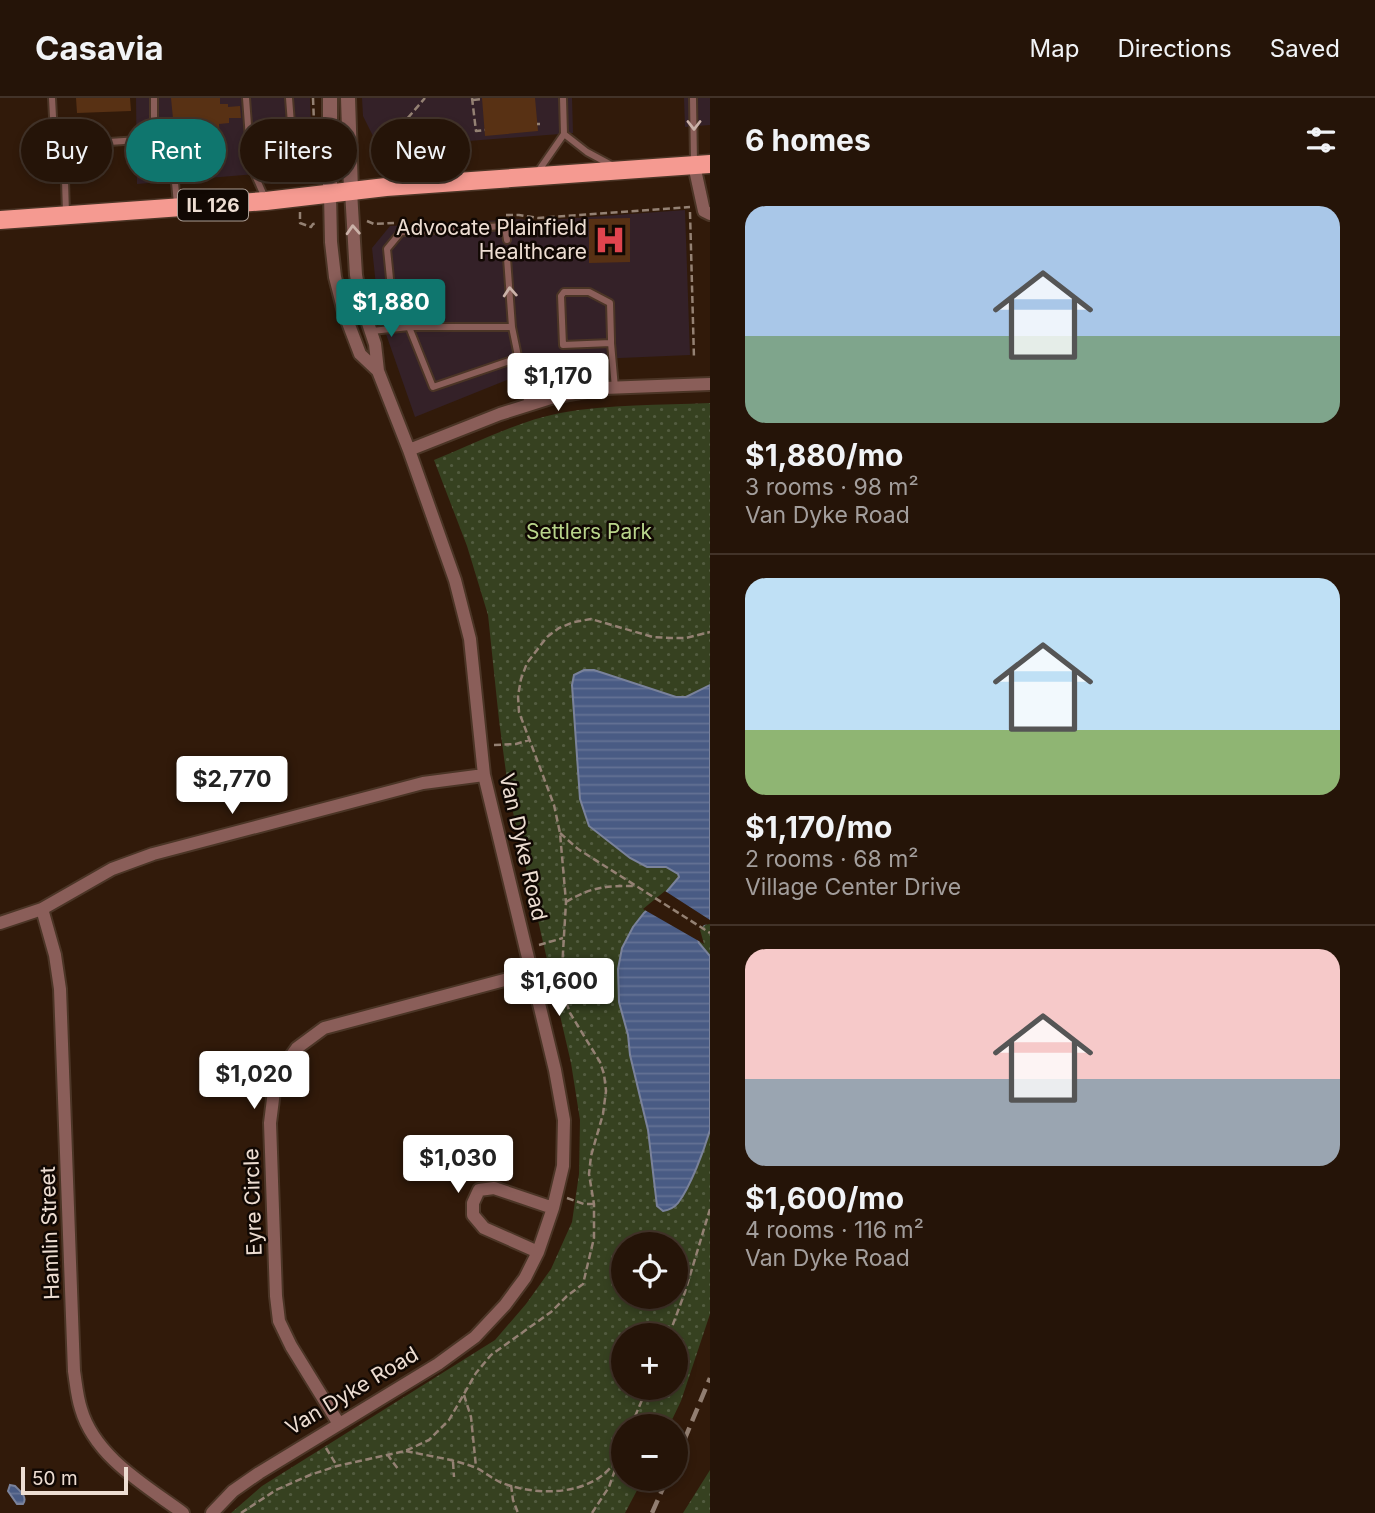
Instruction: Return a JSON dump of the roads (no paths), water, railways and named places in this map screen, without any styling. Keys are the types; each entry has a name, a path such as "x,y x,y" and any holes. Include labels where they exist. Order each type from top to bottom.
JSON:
{"main road":[{"path":"330,194 386,187 702,164"},
{"name":"IL 126","path":"0,220 330,194"}],"street":[{"name":"Van Dyke Road","path":"330,98 331,242 335,277 360,354 378,371"},
{"name":"Van Dyke Road","path":"212,1513 233,1491 259,1473 438,1364 475,1337 505,1305 525,1278 538,1252 553,1208 563,1166 564,1120 555,1070 484,775 470,639 455,580 378,371 372,331 361,302 356,275 348,98"},
{"path":"702,164 704,211 710,214"},
{"path":"409,450 500,414 557,396 615,388 710,384"},
{"path":"0,923 42,909 112,869 153,854 423,783 484,775"},
{"name":"Hamlin Street","path":"42,909 55,955 60,989 74,1371 81,1410 97,1441 122,1468 183,1513"},
{"name":"Eyre Circle","path":"339,1424 291,1346 279,1321 270,1123 274,1091 282,1069 297,1048 324,1028 531,973"},
{"path":"538,1252 484,1228 473,1215 473,1203 479,1190 494,1188 553,1208"}],"lane":[{"path":"52,98 53,119"},
{"path":"154,98 154,119"},
{"path":"246,98 248,119"},
{"path":"289,98 291,119"},
{"path":"534,177 564,134 563,98"},
{"path":"693,98 702,164"},
{"path":"564,134 587,152 621,170"},
{"path":"65,182 66,216"},
{"path":"175,182 177,207"},
{"path":"258,182 266,201"},
{"path":"395,328 387,249 401,232 505,226 506,240"},
{"path":"508,258 512,327 528,405"},
{"path":"611,343 563,345 561,296 564,292 589,292 610,303 615,388"},
{"path":"372,331 409,327 512,327"},
{"path":"409,327 433,387 518,358"}],"water":[{"path":"584,670 594,670 676,697 686,697 710,685 710,921 696,930 699,943 710,956 710,1130 697,1168 683,1196 675,1206 663,1211 657,1206 648,1130 619,1002 618,969 622,948 633,927 679,877 666,867 647,867 630,858 589,826 580,799 572,685 574,675"},
{"path":"10,1485 23,1494 23,1504 17,1504 8,1491"}],"railway":[{"path":"688,1431 710,1378"},
{"path":"652,1513 662,1491"}],"place":[{"name":"Advocate Plainfield Healthcare","path":"610,240"}],"park label":[{"name":"Settlers Park","path":"589,532"}]}
